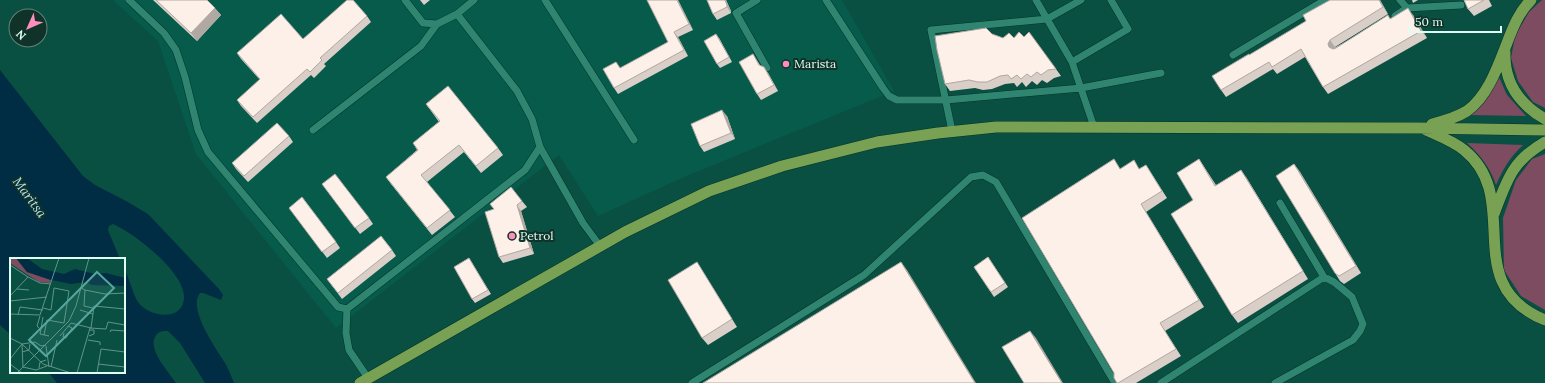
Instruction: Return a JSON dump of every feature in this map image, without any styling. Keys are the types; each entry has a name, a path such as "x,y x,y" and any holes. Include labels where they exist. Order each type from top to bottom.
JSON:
{"main road":[{"path":"1420,128 1450,119 1467,111 1482,97 1506,48 1515,23 1531,0"},
{"path":"1506,48 1505,63 1507,75 1514,91 1526,105 1545,119"},
{"path":"364,381 625,232 710,191 782,166 877,142 952,131 996,127 1420,128 1545,130"},
{"path":"1420,128 1448,140 1464,150 1478,164 1486,176 1490,189 1494,214 1495,253 1498,272 1504,287 1519,305 1535,316 1545,320"},
{"path":"1494,214 1508,177 1515,167 1524,157 1545,142"}],"lane":[{"path":"129,0 164,33 176,50 185,77 198,130 208,152 338,308 347,309 525,170 540,147"},
{"path":"405,0 423,23 437,24"},
{"path":"313,130 421,46 437,24 457,14 474,0"},
{"path":"545,0 634,140"},
{"path":"757,0 736,13 767,68"},
{"path":"826,0 889,96 897,100 946,100 1081,88 1161,73"},
{"path":"1036,0 1072,62 1094,127"},
{"path":"952,131 931,30 1047,18 1081,0"},
{"path":"1072,62 1128,29 1111,0"},
{"path":"1233,56 1325,0"},
{"path":"1400,0 1407,8"},
{"path":"1388,20 1407,8 1460,6"},
{"path":"457,14 517,91 532,119 540,147 583,224 600,246"},
{"path":"692,383 864,275 972,177 984,175 996,182 1115,383"},
{"path":"1275,383 1353,340 1363,324 1352,297 1334,282 1324,277 1280,203"},
{"path":"1161,383 1324,277"},
{"path":"347,309 346,333 349,350 364,381"}],"shaded area":[{"path":"113,0 842,0 894,91 684,177 598,216 559,155 336,328 196,154 158,41"},
{"path":"1542,0 1545,0 1545,108 1533,102 1518,81 1511,58 1515,36 1529,12"},
{"path":"1498,75 1507,95 1526,116 1468,115"},
{"path":"1467,143 1523,145 1507,164 1496,185 1484,162"},
{"path":"1545,154 1545,310 1521,296 1504,270 1503,218 1516,180 1532,159"}],"water":[{"name":"Maritsa","path":"0,70 83,176 95,185 148,214 219,289 223,295 221,300 200,293 197,300 197,309 200,319 210,339 229,370 234,383 205,383 180,343 168,331 160,332 156,335 154,348 160,361 176,383 57,383 49,373 125,373 125,271 136,299 143,307 158,314 166,315 173,314 179,310 183,304 184,296 182,286 167,265 144,244 113,224 109,226 108,230 120,258 10,258 10,334 0,325"}],"building":[{"path":"156,0 207,0 215,8 191,33"},
{"path":"347,0 353,0 367,16 320,58 322,60 310,72 307,69 253,117 237,100 260,79 237,53 281,14 303,39"},
{"path":"647,0 677,0 689,24 674,32 684,50 614,88 603,69 616,62 620,68 668,42"},
{"path":"707,0 725,0 727,7 713,14"},
{"path":"1330,0 1379,0 1383,7 1330,40 1328,44 1329,47 1333,49 1388,15 1390,19 1408,8 1421,31 1323,87 1301,49 1272,67 1269,62 1221,90 1212,76 1306,21 1303,15"},
{"path":"1464,0 1484,0 1468,9"},
{"path":"986,28 992,34 1003,38 1009,33 1014,38 1019,32 1024,37 1029,32 1056,69 1048,70 1041,75 1037,72 1031,77 1027,74 1021,79 1017,75 1011,79 1008,75 1000,76 987,82 969,80 945,84 935,36"},
{"path":"716,34 729,57 717,64 704,41"},
{"path":"753,54 759,65 764,67 774,85 757,94 739,62"},
{"path":"448,86 498,148 476,166 459,145 421,175 450,210 427,228 386,177 418,150 413,143 440,121 426,104"},
{"path":"722,110 731,133 700,146 691,124"},
{"path":"277,123 289,136 244,176 232,163"},
{"path":"1114,159 1120,169 1134,160 1139,169 1146,165 1162,191 1141,204 1199,300 1160,323 1176,349 1118,383 1114,378 1114,373 1022,218"},
{"path":"1199,159 1215,186 1241,170 1303,271 1232,315 1171,214 1193,200 1177,173"},
{"path":"1294,164 1356,266 1339,276 1335,273 1276,176"},
{"path":"335,174 369,218 355,228 322,184"},
{"name":"Petrol","path":"511,187 522,201 517,205 530,248 499,257 485,212 494,209 490,204"},
{"path":"302,197 336,242 322,252 289,208"},
{"path":"381,236 392,250 338,293 327,279"},
{"path":"988,257 1005,283 991,292 974,267"},
{"path":"469,258 488,290 472,299 454,267"},
{"path":"697,262 732,319 702,338 668,280"},
{"path":"901,262 975,383 703,383"},
{"path":"1030,331 1062,383 1024,383 1002,347"}],"place":[{"name":"Marista","path":"786,64"},
{"name":"Petrol","path":"512,236"}]}
